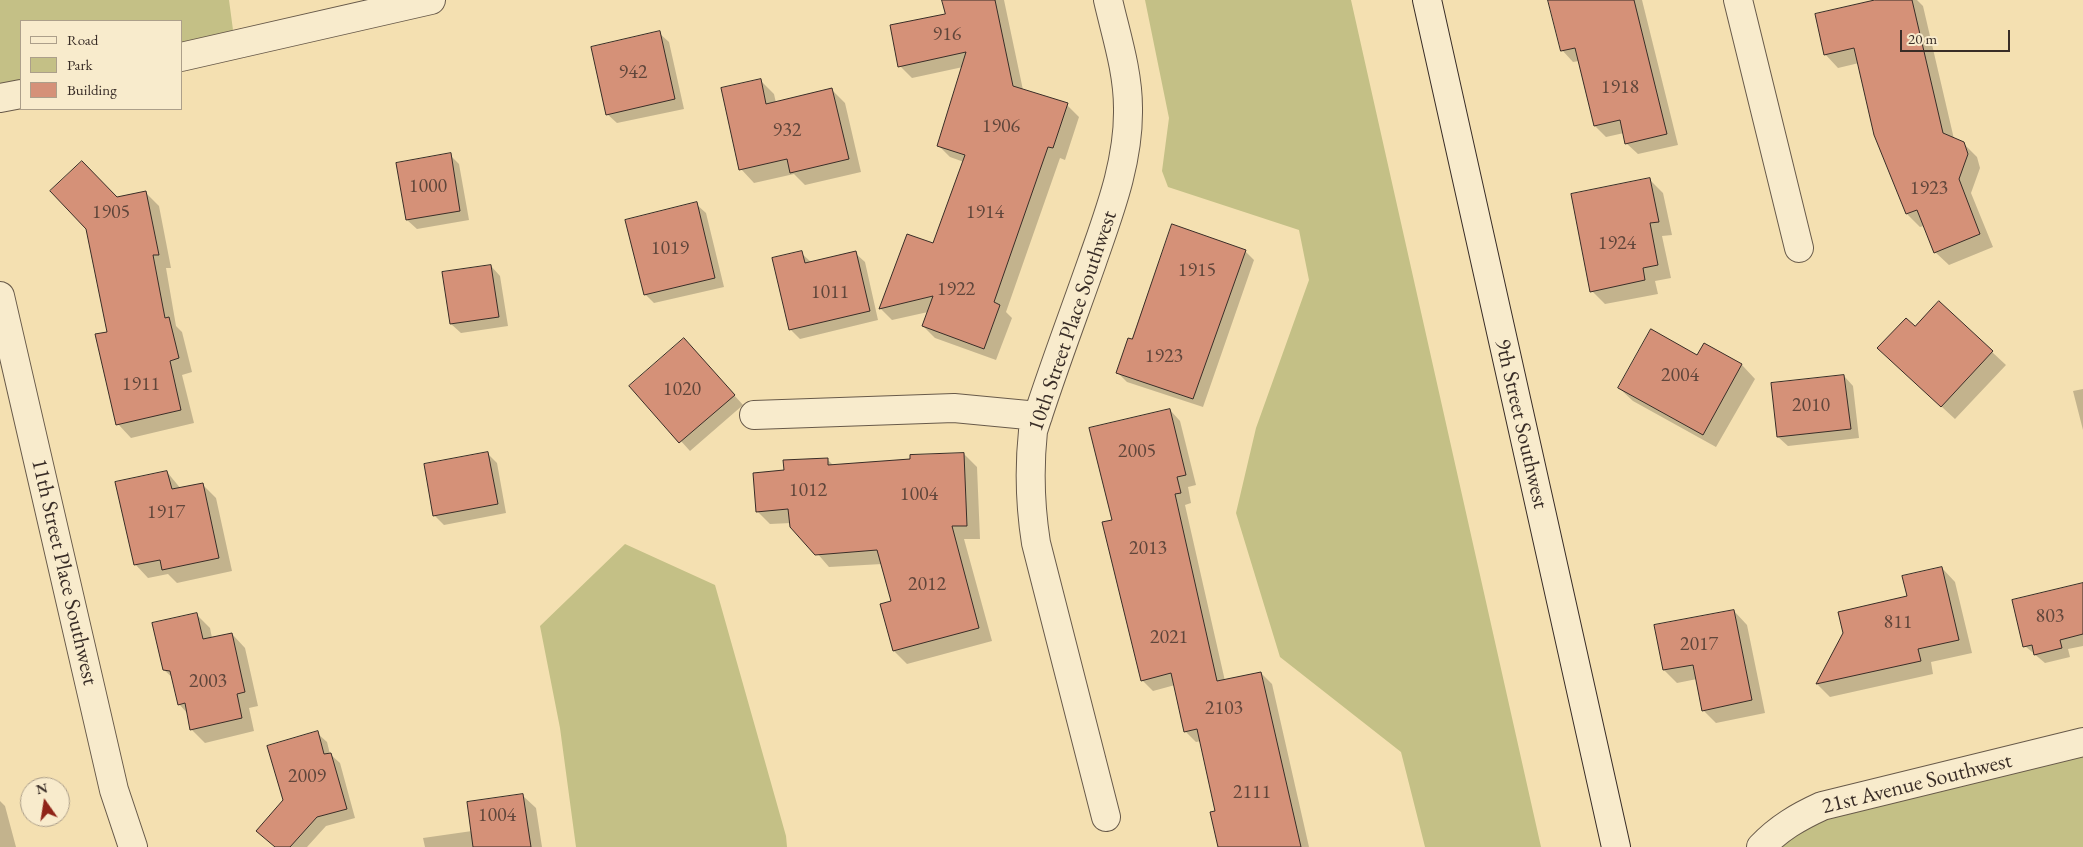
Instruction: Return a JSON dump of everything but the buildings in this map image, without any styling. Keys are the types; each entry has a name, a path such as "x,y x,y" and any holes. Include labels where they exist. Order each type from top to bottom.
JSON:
{"street":[{"path":"182,57 431,0"},
{"name":"10th Street Place Southwest","path":"1106,817 1036,543 1031,513 1030,458 1033,431 1115,196 1124,152 1128,115 1127,88 1108,0"},
{"name":"9th Street Southwest","path":"1427,0 1616,847"},
{"path":"1738,0 1799,248"},
{"path":"0,98 20,94"},
{"name":"11th Street Place Southwest","path":"0,296 114,790 133,847"},
{"path":"754,415 954,408 1038,416"},
{"name":"21st Avenue Southwest","path":"1761,847 1775,833 1799,817 1822,806 2083,742"}],"green space":[{"path":"0,0 229,0 235,45 182,57 182,20 20,20 20,94 0,98"},
{"path":"1145,0 1351,0 1541,847 1425,847 1401,752 1280,657 1236,513 1256,428 1309,280 1299,230 1168,187 1162,171 1169,118"},
{"path":"625,544 715,585 786,836 787,847 576,847 560,728 540,626"},
{"path":"2083,742 2083,847 1761,847 1775,833"}]}
